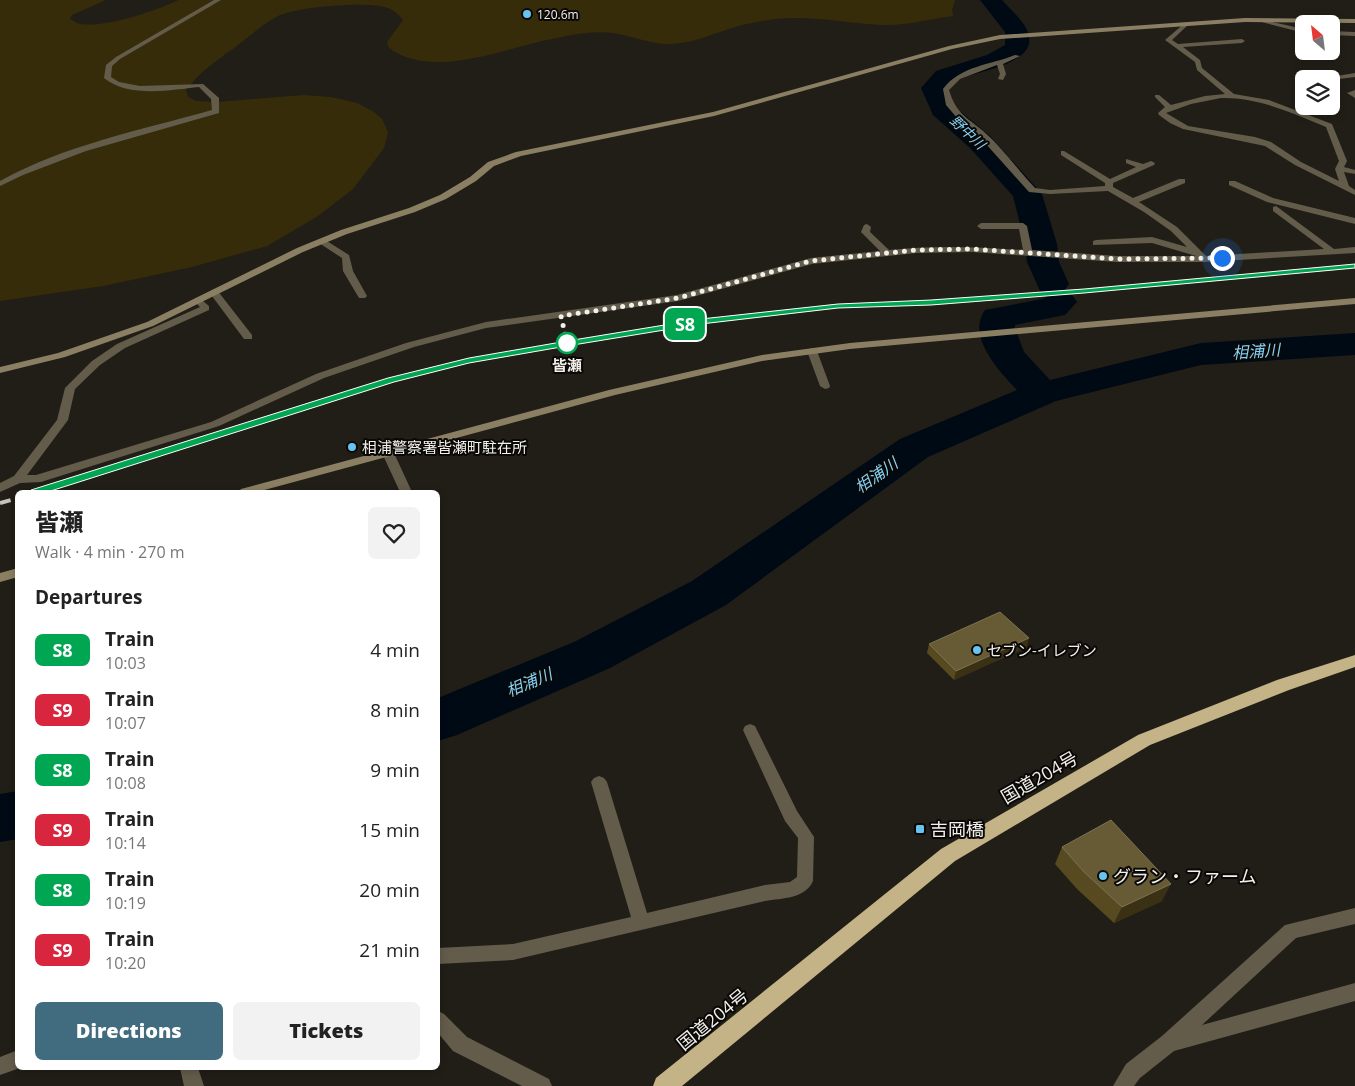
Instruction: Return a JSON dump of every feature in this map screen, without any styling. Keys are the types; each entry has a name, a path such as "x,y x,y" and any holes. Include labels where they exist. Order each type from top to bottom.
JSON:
{"highway":[{"name":"国道204号","path":"664,1086 948,855 1144,740 1283,685 1355,661"}],"street":[{"path":"0,184 20,173 83,149 216,111 215,98 201,85 130,87 115,83 107,78 109,65 118,58 218,0"},
{"path":"1260,20 1295,29"},
{"path":"0,370 61,355 150,324 322,241 412,210 443,197 473,179 491,164 519,154 714,114 951,47 1000,37 1260,20 1355,21"},
{"path":"1186,24 1168,40 1198,61 1199,69 1232,95"},
{"path":"1340,33 1355,34"},
{"path":"1211,39 1218,43"},
{"path":"1176,46 1242,41"},
{"path":"1017,56 1000,64 967,73 950,81 945,90 950,103 966,123 980,132 1032,190 1050,192 1109,185 1148,165 1129,161"},
{"path":"1000,64 1003,74 1001,79"},
{"path":"1340,77 1355,75"},
{"path":"1346,187 1339,169 1343,161 1329,126 1276,104 1232,95 1207,98 1165,109 1162,113 1176,124 1189,129 1258,140 1270,144 1290,159 1355,193"},
{"path":"1158,96 1170,108"},
{"path":"1064,153 1174,230 1201,256"},
{"path":"1339,169 1355,172"},
{"path":"1133,201 1182,181"},
{"path":"1232,183 1270,200 1355,221"},
{"path":"1276,209 1332,251"},
{"path":"981,226 1023,226 1028,252"},
{"path":"867,227 866,232 887,253"},
{"path":"1096,243 1152,240 1201,256"},
{"path":"322,241 346,257 348,271 362,296"},
{"path":"0,488 18,479 37,479 215,424 320,376 420,342 486,326 678,298 811,261 916,250 972,249 1118,259 1355,250"},
{"path":"214,292 248,337"},
{"path":"18,479 62,420 70,388 96,363 121,346 206,308 198,300"},
{"path":"252,490 658,381 762,358 850,346 1355,301"},
{"path":"812,351 825,386"},
{"path":"388,453 405,490"},
{"path":"0,578 15,573"},
{"path":"440,956 512,952 794,889 805,880 806,837 791,816 750,730"},
{"path":"600,782 641,922"},
{"path":"1123,1086 1133,1071 1169,1043 1291,931 1355,916"},
{"path":"1169,1043 1355,992"},
{"path":"440,1022 460,1044 542,1086"},
{"path":"0,1066 15,1060"},
{"path":"190,1070 194,1086"}],"shaded area":[{"path":"0,0 106,0 72,15 70,19 79,24 90,25 130,18 178,0 955,0 952,10 953,16 909,23 882,25 816,19 776,19 745,24 692,41 674,44 652,42 613,33 586,33 542,41 484,56 443,62 405,57 389,48 387,42 403,20 388,8 362,5 315,7 278,16 204,71 186,90 188,97 196,101 217,102 304,95 331,97 357,103 374,112 382,119 388,132 384,148 353,189 318,216 267,246 192,267 103,286 0,301"}],"building":[{"name":"セブン-イレブン","path":"1000,612 1029,638 956,671 929,644"},
{"path":"1111,820 1171,884 1122,907 1084,872 1062,847"}],"waterway":[{"name":"野中川","path":"991,0 1016,31 1017,48 995,60 945,76 934,88 942,109 980,142 1027,194 1041,244 1043,262 1052,284"},
{"name":"野中川","path":"1042,393 1018,368 1004,349 999,338 997,317 1053,308 1060,302"},
{"name":"相浦川","path":"1042,393 1201,354 1355,344"},
{"name":"相浦川","path":"440,719 592,655 709,593 914,448 1042,393"},
{"name":"相浦川","path":"0,818 15,816"}],"railway":[{"path":"1069,292 1355,266"},
{"path":"40,490 391,380 469,361 567,343 701,322 838,306 931,303 1085,291"},
{"path":"0,503 15,499"}],"train":[{"name":"S8","path":"41,490 391,380 469,361 567,343 701,322 838,306 931,302 1084,291 1355,266"}],"place":[{"name":"120.6m","path":"527,14"},
{"name":"皆瀬","path":"567,343"},
{"name":"相浦警察署皆瀬町駐在所","path":"352,447"},
{"name":"セブン-イレブン","path":"977,650"},
{"name":"吉岡橋","path":"920,829"},
{"name":"グラン・ファーム","path":"1103,876"}],"route":[{"path":"567,343 561,316 678,298 811,261 916,250 972,249 1118,259 1222,258"}]}
